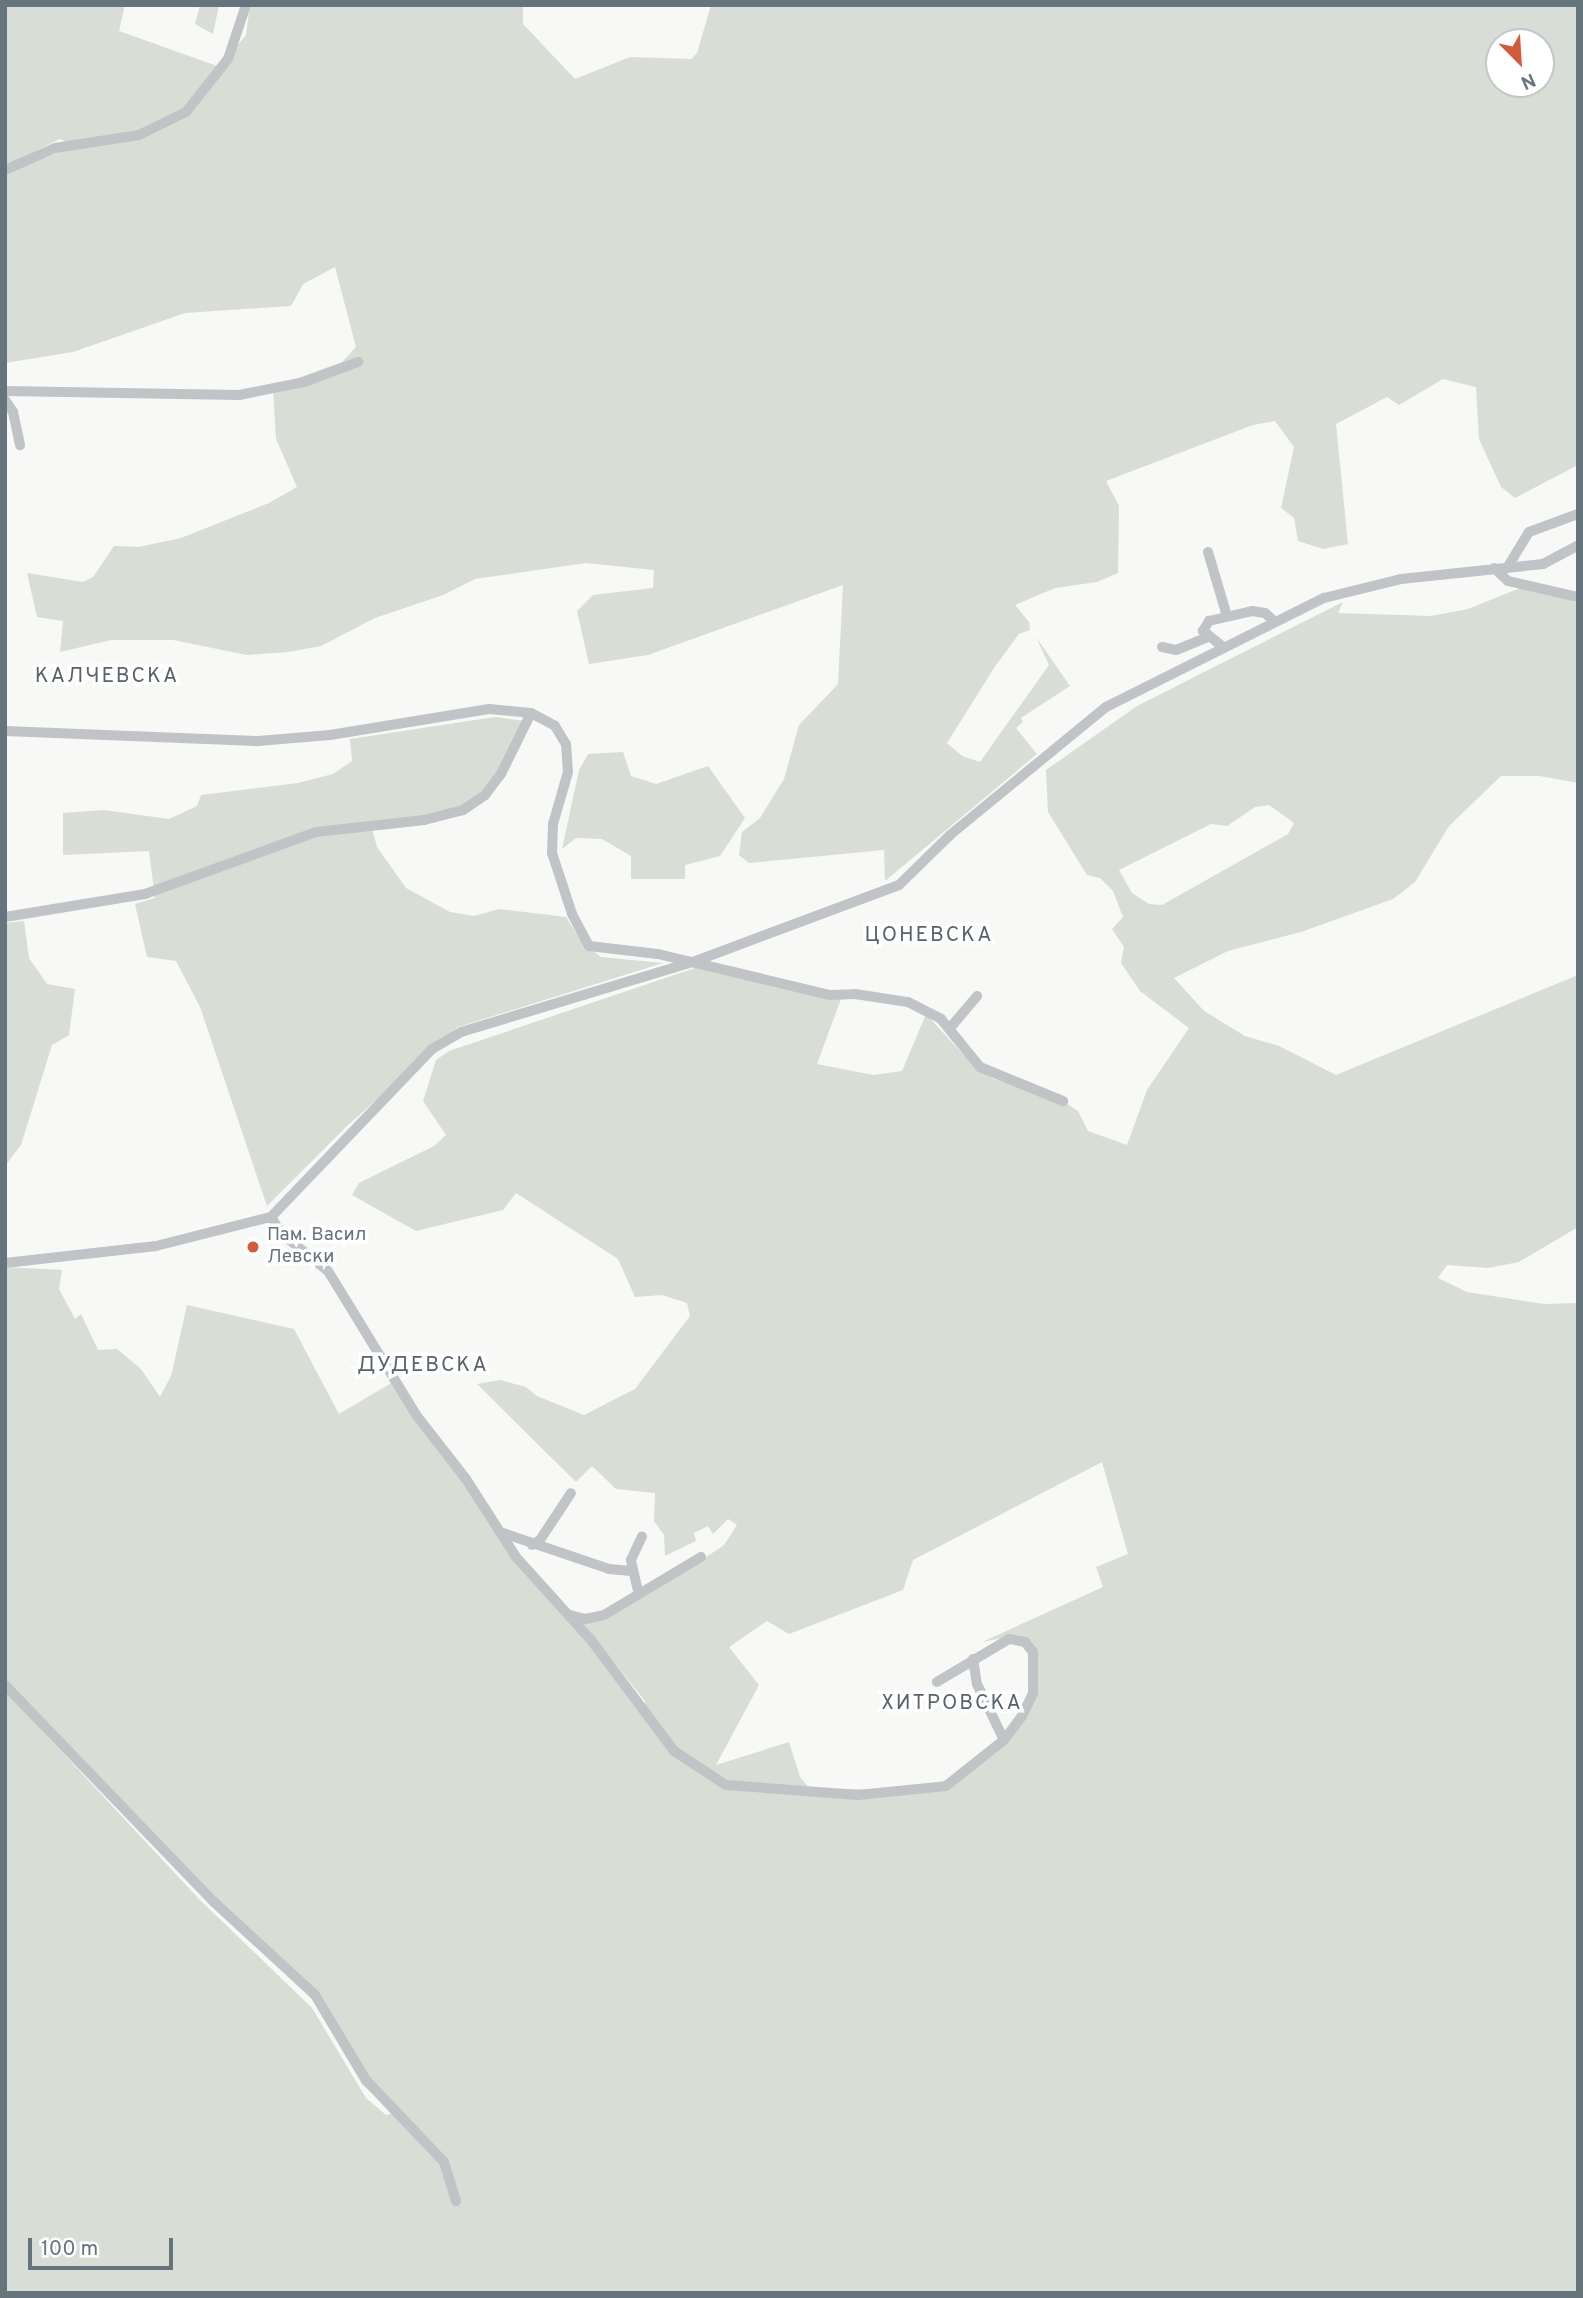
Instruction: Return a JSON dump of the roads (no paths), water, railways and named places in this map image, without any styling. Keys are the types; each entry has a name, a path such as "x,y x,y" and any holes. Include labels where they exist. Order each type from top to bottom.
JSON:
{"street":[{"path":"5,170 55,148 139,135 186,112 228,59 246,5"},
{"path":"5,391 239,395 304,382 358,362"},
{"path":"5,400 13,412 20,446"},
{"path":"1507,568 1529,532 1578,514"},
{"path":"5,1263 156,1245 271,1217 432,1049 461,1032 693,962 899,885 950,835 1084,722 1223,647 1324,598 1362,587 1494,568 1543,564 1578,545"},
{"path":"1208,552 1227,616"},
{"path":"1494,568 1508,581 1578,597"},
{"path":"1223,647 1203,631 1206,624 1252,611 1265,613 1275,621"},
{"path":"1162,647 1176,650 1209,638"},
{"path":"5,731 258,741 330,735 489,709 531,713 555,726 566,744 568,772 553,824 552,853 584,940 595,949 693,962 830,995 855,994 908,1002 950,1028 980,1067 1063,1101"},
{"path":"5,917 145,894 316,832 424,820 463,810 485,794 501,774 531,713"},
{"path":"950,1028 977,996"},
{"path":"271,1217 281,1233 328,1271 416,1416 516,1557 570,1615 674,1751 726,1785 858,1795 946,1786 1004,1740 1033,1693 1033,1652 1025,1642 1009,1639 937,1682"},
{"path":"532,1545 540,1540 571,1493"},
{"path":"500,1532 609,1569 631,1571"},
{"path":"638,1591 631,1571 642,1536"},
{"path":"570,1615 585,1619 604,1615 638,1591 701,1557"},
{"path":"973,1659 977,1684 1004,1740"},
{"path":"5,1685 214,1902 315,1996 366,2080 444,2162 456,2201"}],"place":[{"name":"Пам. Васил Левски","path":"253,1247"}],"district":[{"name":"КАЛЧЕВСКА","path":"107,677"},
{"name":"ЦОНЕВСКА","path":"929,936"},
{"name":"ДУДЕВСКА","path":"423,1366"},
{"name":"ХИТРОВСКА","path":"952,1704"}]}
